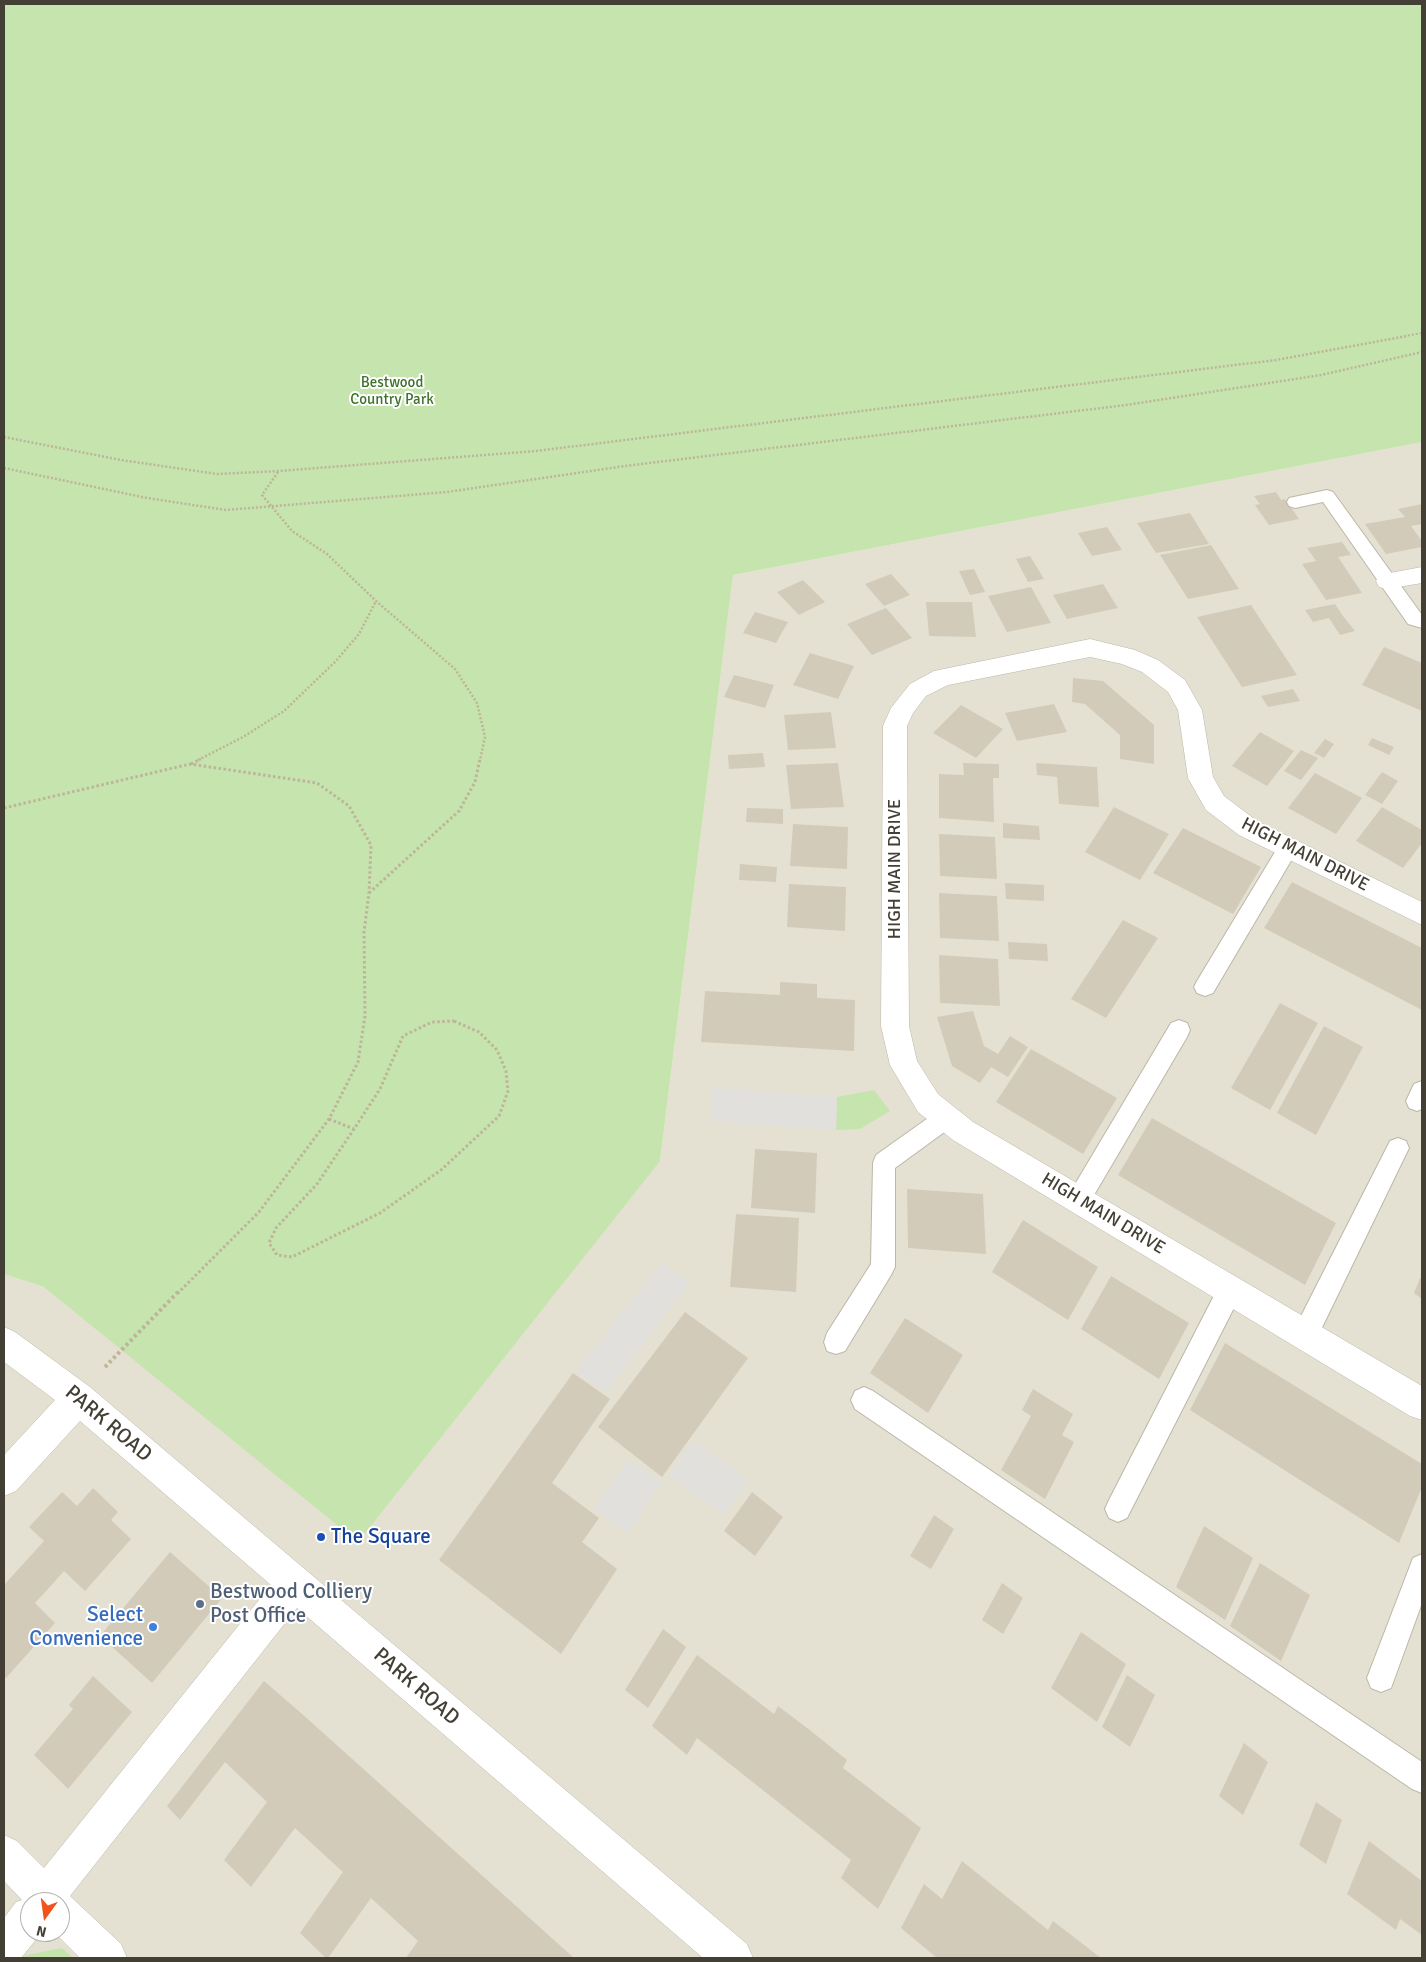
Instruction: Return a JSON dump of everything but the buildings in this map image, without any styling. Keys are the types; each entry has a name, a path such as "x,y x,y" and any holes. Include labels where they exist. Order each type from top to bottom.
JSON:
{"street":[{"path":"1387,581 1422,575"},
{"name":"HIGH MAIN DRIVE","path":"1422,914 1248,828 1215,804 1201,778 1190,710 1177,686 1150,666 1127,656 1090,648 942,678 918,690 904,708 895,726 895,1026 904,1065 928,1102 963,1130 1422,1404"},
{"name":"PARK ROAD","path":"4,1343 79,1398 733,1958"},
{"path":"4,1479 79,1398"},
{"path":"56,1892 296,1583"},
{"path":"4,1854 34,1892"},
{"path":"70,1927 107,1958"},
{"path":"4,1949 20,1932"}],"lane":[{"path":"1295,502 1327,496 1414,619 1422,622"},
{"path":"1205,987 1288,848"},
{"path":"1079,1199 1179,1030"},
{"path":"836,1342 882,1267 884,1163 946,1118"},
{"path":"1305,1335 1398,1148"},
{"path":"1118,1509 1230,1290"},
{"path":"864,1400 1422,1779"},
{"path":"1381,1678 1422,1567"}],"path":[{"path":"4,437 121,460 217,474 279,471 536,451 1276,360 1422,333"},
{"path":"4,468 147,498 226,510 448,492 624,466 1126,405 1321,375 1422,352"},
{"path":"279,471 262,495 270,506 292,531 327,554 376,601 456,669 477,703 485,737 475,782 459,811 369,893"},
{"path":"4,808 190,764 243,737 284,711 335,662 359,634 376,601"},
{"path":"79,1398 122,1348 259,1212 329,1119 358,1062 365,1016 364,932 369,893 371,845 349,806 317,783 190,764"},
{"path":"454,1021 479,1032 497,1050 506,1070 508,1091 499,1116 441,1170 380,1213 292,1257 277,1255 269,1243 276,1228 317,1184 354,1129 380,1089 404,1036 432,1022 454,1021"},
{"path":"329,1119 354,1129"}],"shaded area":[{"path":"1422,442 1422,1958 4,1958 4,1274 44,1287 660,1161 733,575"},
{"path":"713,1088 837,1097 836,1130 710,1121"},
{"path":"661,1263 690,1283 605,1393 576,1371"},
{"path":"692,1441 748,1479 725,1515 669,1476"},
{"path":"628,1459 662,1482 628,1534 594,1509"}],"green space":[{"name":"Bestwood Country Park","path":"4,4 1422,4 1422,442 733,575 660,1161 358,1542 44,1287 4,1274"},
{"path":"874,1090 890,1111 860,1129 836,1130 837,1097"},
{"path":"62,1948 73,1958 23,1958 26,1955"}],"place":[{"name":"The Square","path":"321,1537"},
{"name":"Bestwood Colliery Post Office","path":"200,1604"},
{"name":"Select Convenience","path":"153,1627"}]}
